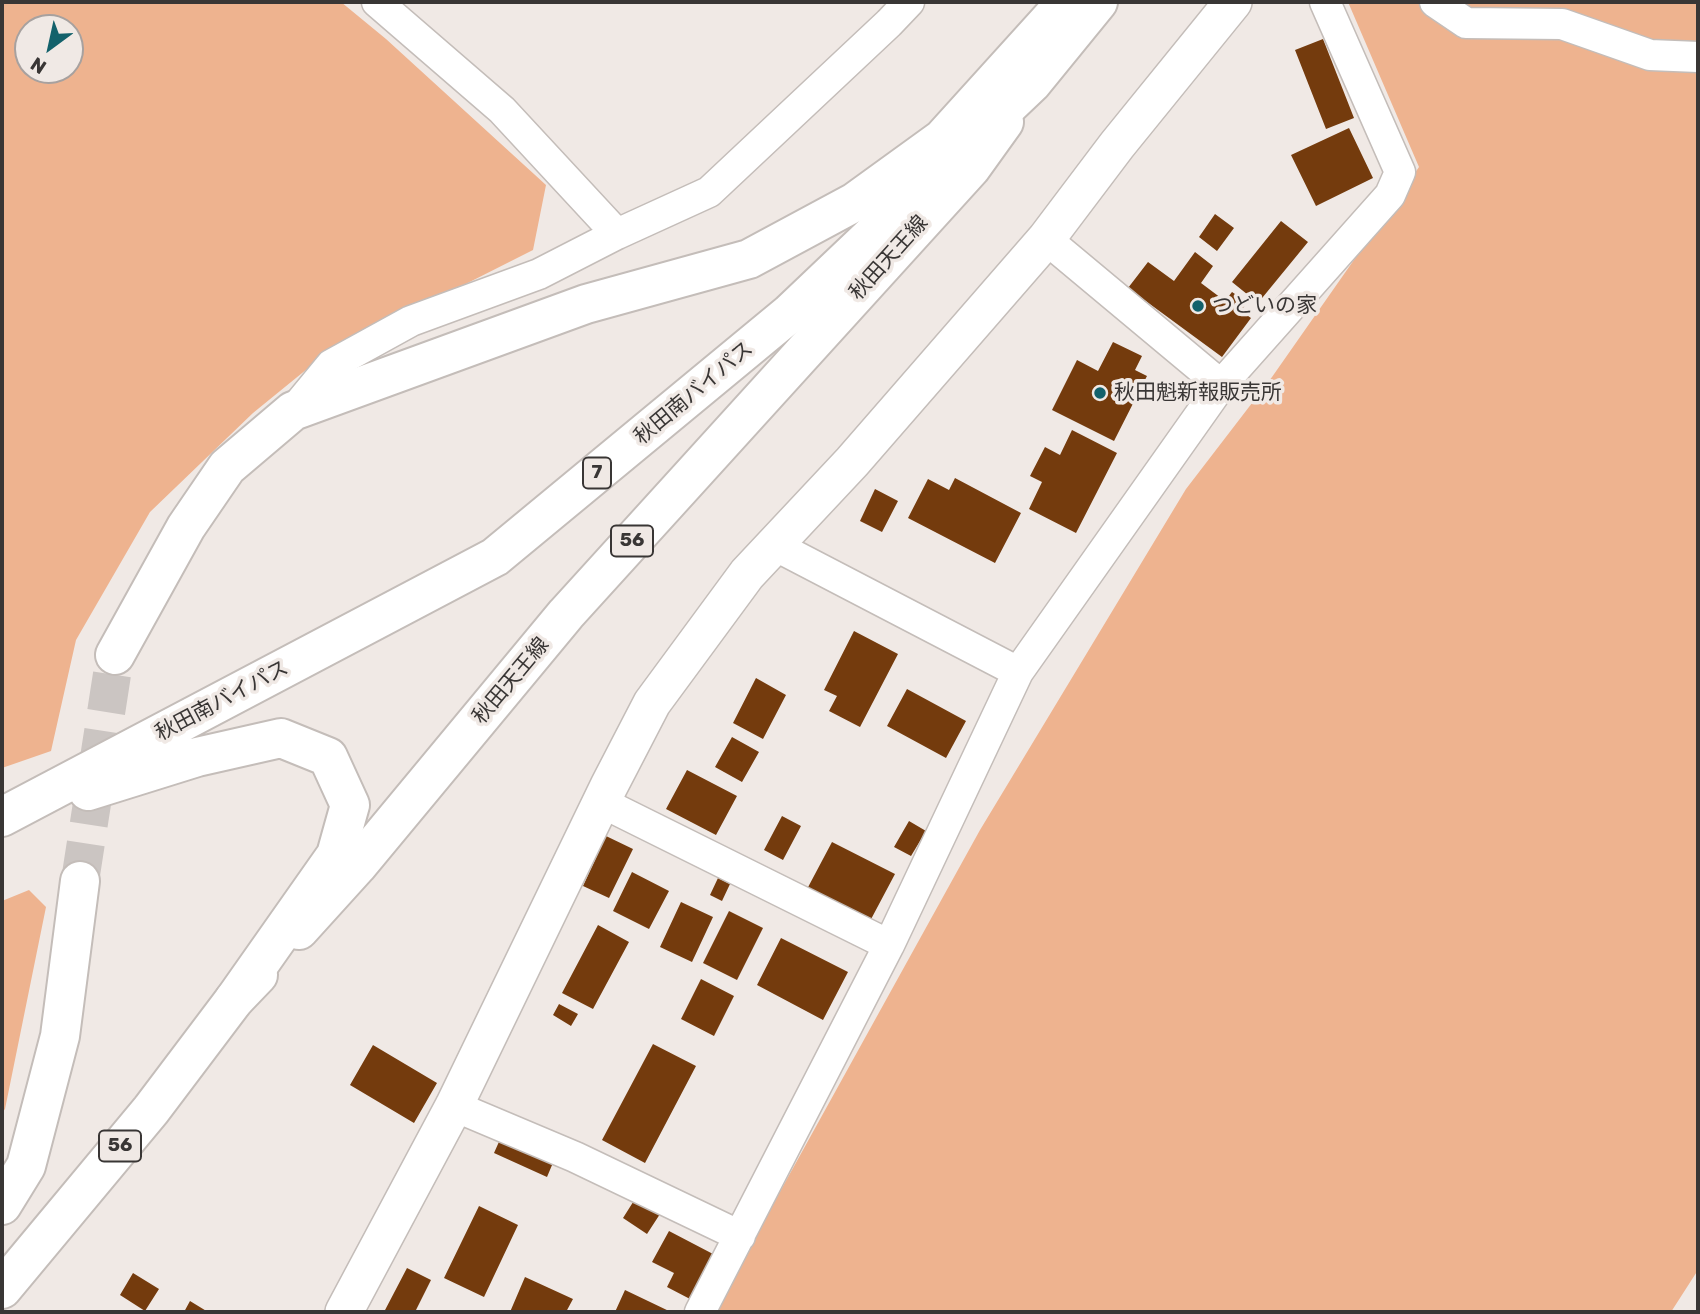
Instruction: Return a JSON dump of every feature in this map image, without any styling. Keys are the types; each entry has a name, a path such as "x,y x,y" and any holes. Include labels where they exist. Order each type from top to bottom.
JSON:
{"main road":[{"path":"115,655 186,527 227,467 293,411 586,304 749,259 855,202 942,139 1066,2"},
{"name":"秋田南バイパス","path":"2,818 495,557 789,314 1032,83 1098,2"},
{"name":"秋田天王線","path":"2,1289 150,1110 234,1000 358,866 566,614 971,169 1032,83"},
{"path":"2,818 197,757 281,738 328,757 350,805 336,855 234,1000"},
{"path":"2,1205 26,1166 60,1035 80,881"}],"street":[{"path":"377,2 502,110 617,234"},
{"path":"293,411 331,365 411,321 539,274 617,234 709,192 908,2"},
{"path":"344,1312 454,1106 601,802 652,703 747,574 852,462 1046,239 1117,145 1233,2"},
{"path":"701,1312 888,946 1018,672 1221,384 1390,195 1401,172 1325,2"},
{"path":"1435,2 1466,23 1562,24 1650,55 1698,57"},
{"path":"1046,239 1221,384"},
{"path":"774,545 1018,672"},
{"path":"601,802 888,946"},
{"path":"454,1106 575,1157 740,1236"}],"shaded area":[{"path":"2,2 341,2 386,39 546,185 533,250 323,356 253,413 150,512 76,640 51,751 2,768"},
{"path":"1348,2 1698,2 1698,1270 1671,1312 718,1312 746,1253 980,830 1186,489 1272,377 1419,167"},
{"path":"29,890 46,907 2,1113 2,901"}],"building":[{"path":"1323,39 1354,118 1326,129 1295,50"},
{"path":"1349,128 1373,178 1316,206 1291,155"},
{"path":"1215,214 1234,228 1217,251 1199,237"},
{"path":"1281,221 1308,242 1258,303 1232,282"},
{"name":"つどいの家","path":"1195,252 1213,266 1201,283 1225,301 1232,292 1247,302 1241,311 1251,318 1222,357 1128,288 1148,262 1174,281"},
{"name":"秋田魁新報販売所","path":"1113,342 1142,356 1135,370 1147,376 1114,441 1052,410 1077,360 1098,371"},
{"name":"秋田魁新報販売所","path":"1072,430 1117,453 1076,533 1029,509 1042,482 1030,476 1045,447 1060,455"},
{"path":"955,478 1021,513 995,563 908,518 928,479 949,490"},
{"path":"875,489 898,501 882,532 860,521"},
{"path":"854,631 898,654 860,727 829,711 837,696 824,690"},
{"path":"756,678 786,695 763,739 733,723"},
{"path":"907,689 966,721 946,758 887,726"},
{"path":"732,737 759,752 742,782 715,767"},
{"path":"687,770 737,796 716,835 666,809"},
{"path":"782,816 801,826 783,860 764,850"},
{"path":"909,821 926,831 911,856 894,847"},
{"path":"606,836 633,849 609,898 583,886"},
{"path":"832,842 895,874 869,923 806,891"},
{"path":"632,872 669,891 649,929 613,911"},
{"path":"718,878 730,884 722,901 710,895"},
{"path":"681,902 713,917 692,962 660,947"},
{"path":"729,911 763,928 737,980 703,963"},
{"path":"598,925 629,942 593,1009 562,993"},
{"path":"781,938 848,972 823,1020 757,985"},
{"path":"701,979 734,996 714,1036 681,1019"},
{"path":"559,1004 578,1014 571,1026 553,1015"},
{"path":"653,1044 696,1066 645,1163 602,1140"},
{"path":"373,1045 437,1083 414,1123 350,1085"},
{"path":"502,1135 555,1158 547,1177 494,1153"},
{"path":"635,1199 660,1214 647,1234 623,1218"},
{"path":"479,1206 518,1225 484,1297 444,1278"},
{"path":"669,1231 713,1254 690,1299 667,1287 674,1273 652,1262"},
{"path":"407,1268 431,1280 415,1312 384,1312"},
{"path":"133,1273 159,1289 145,1311 120,1295"},
{"path":"525,1277 573,1299 566,1312 510,1312"},
{"path":"625,1290 671,1312 615,1312"},
{"path":"190,1301 208,1312 184,1312"}],"tunnel":[{"path":"80,881 115,655"}],"place":[{"name":"つどいの家","path":"1198,306"},
{"name":"秋田魁新報販売所","path":"1100,393"}]}
